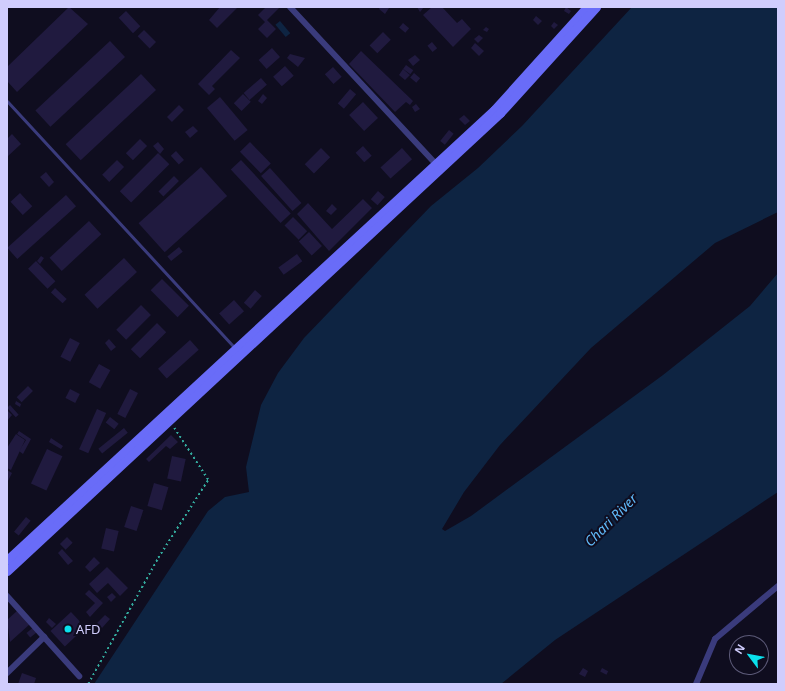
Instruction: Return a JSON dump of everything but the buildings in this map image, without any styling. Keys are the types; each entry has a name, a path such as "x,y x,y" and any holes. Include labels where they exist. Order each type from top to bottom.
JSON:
{"main road":[{"path":"438,166 529,75 587,7"},
{"path":"7,560 59,516 532,81 596,7"},
{"path":"7,571 59,516"}],"street":[{"path":"290,7 438,166"},
{"path":"696,684 715,639 778,586"},
{"path":"7,596 79,676"},
{"path":"7,672 44,637"}],"lane":[{"path":"7,101 238,351"}],"path":[{"path":"88,684 158,558 208,480 174,428"}],"water":[{"name":"Chari River","path":"632,7 778,7 778,212 715,243 591,348 500,445 464,492 442,529 445,531 471,516 663,375 750,306 778,273 778,492 555,640 501,684 94,684 208,511 225,497 249,492 246,467 261,405 278,373 304,338 431,206 478,168 522,126"},
{"path":"280,21 290,33 286,37 275,25"}],"place":[{"name":"AFD","path":"68,629"}]}
